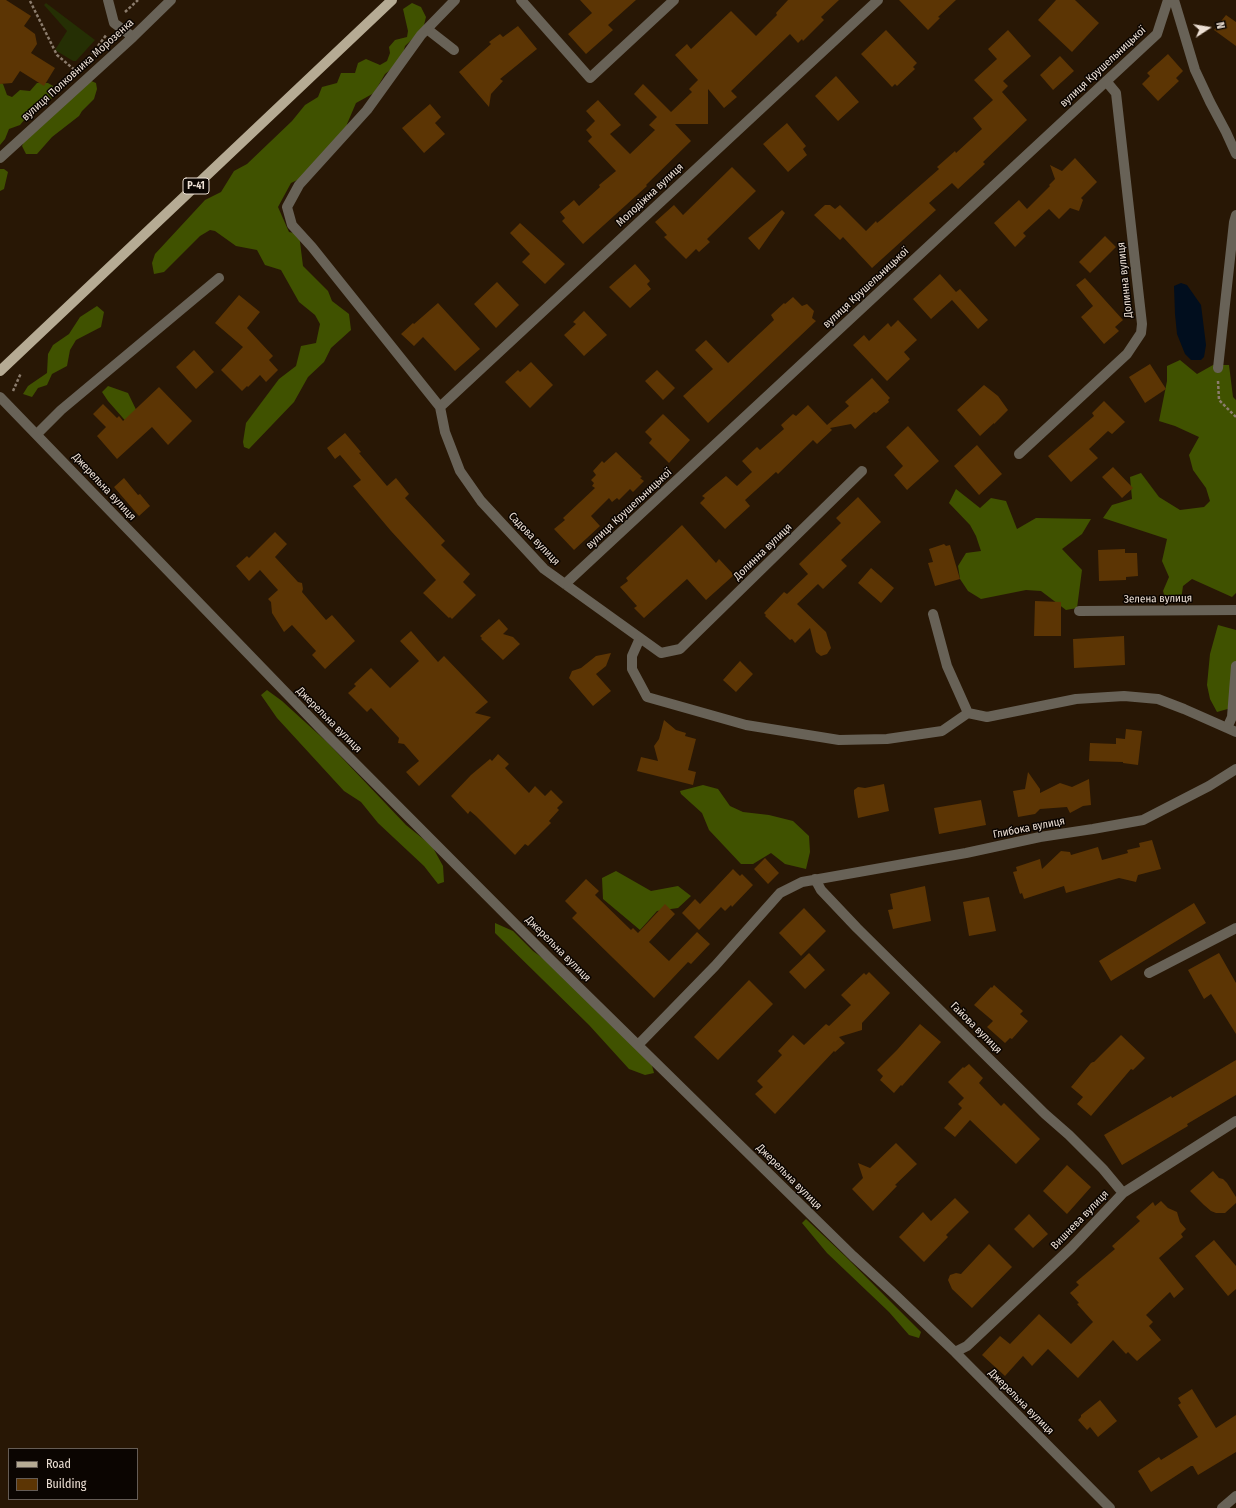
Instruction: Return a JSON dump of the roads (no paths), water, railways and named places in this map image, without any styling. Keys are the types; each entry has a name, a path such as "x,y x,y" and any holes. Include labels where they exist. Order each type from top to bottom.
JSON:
{"main road":[{"name":"Р-41","path":"0,371 392,0"}],"street":[{"path":"108,0 114,23 133,37"},
{"name":"вулиця Полковника Морозенка","path":"0,158 133,37 171,0"},
{"path":"440,407 312,247 292,225 287,207 299,185 367,110 422,35 454,0"},
{"path":"521,0 590,78 674,0"},
{"name":"Молодіжна вулиця","path":"440,407 878,0"},
{"name":"вулиця Крушельницької","path":"565,584 1157,34 1168,0"},
{"path":"1174,0 1195,70 1236,154"},
{"path":"428,29 454,50"},
{"name":"Долинна вулиця","path":"1019,454 1127,354 1141,332 1142,324 1116,92 1106,81"},
{"path":"1218,368 1236,215"},
{"path":"37,434 61,410 218,278"},
{"name":"Джерельна вулиця","path":"3,400 327,735 638,1045 853,1256 955,1352 1110,1508"},
{"name":"Садова вулиця","path":"440,407 445,432 460,471 481,500 544,569 661,653 680,648"},
{"name":"Долинна вулиця","path":"680,648 862,471"},
{"name":"Зелена вулиця","path":"1079,611 1236,610"},
{"path":"933,614 947,666 968,713"},
{"path":"640,638 632,656 632,669 646,697 746,724 840,740 887,739 942,730 968,713 987,717 1076,700 1124,696 1158,699 1232,730 1236,666"},
{"name":"Глибока вулиця","path":"638,1045 715,966 780,893 802,882 966,853 1040,837 1143,820 1234,773"},
{"name":"Гайова вулиця","path":"815,879 822,890 857,928 1045,1114 1069,1135 1103,1169 1123,1193"},
{"path":"1149,973 1236,928"},
{"name":"Вишнева вулиця","path":"955,1352 967,1346 1071,1248 1123,1193 1236,1121"},
{"path":"1222,1508 1235,1501"}],"water":[{"path":"1181,283 1187,285 1201,305 1206,345 1204,357 1201,360 1191,360 1185,354 1177,334 1174,286"}]}
